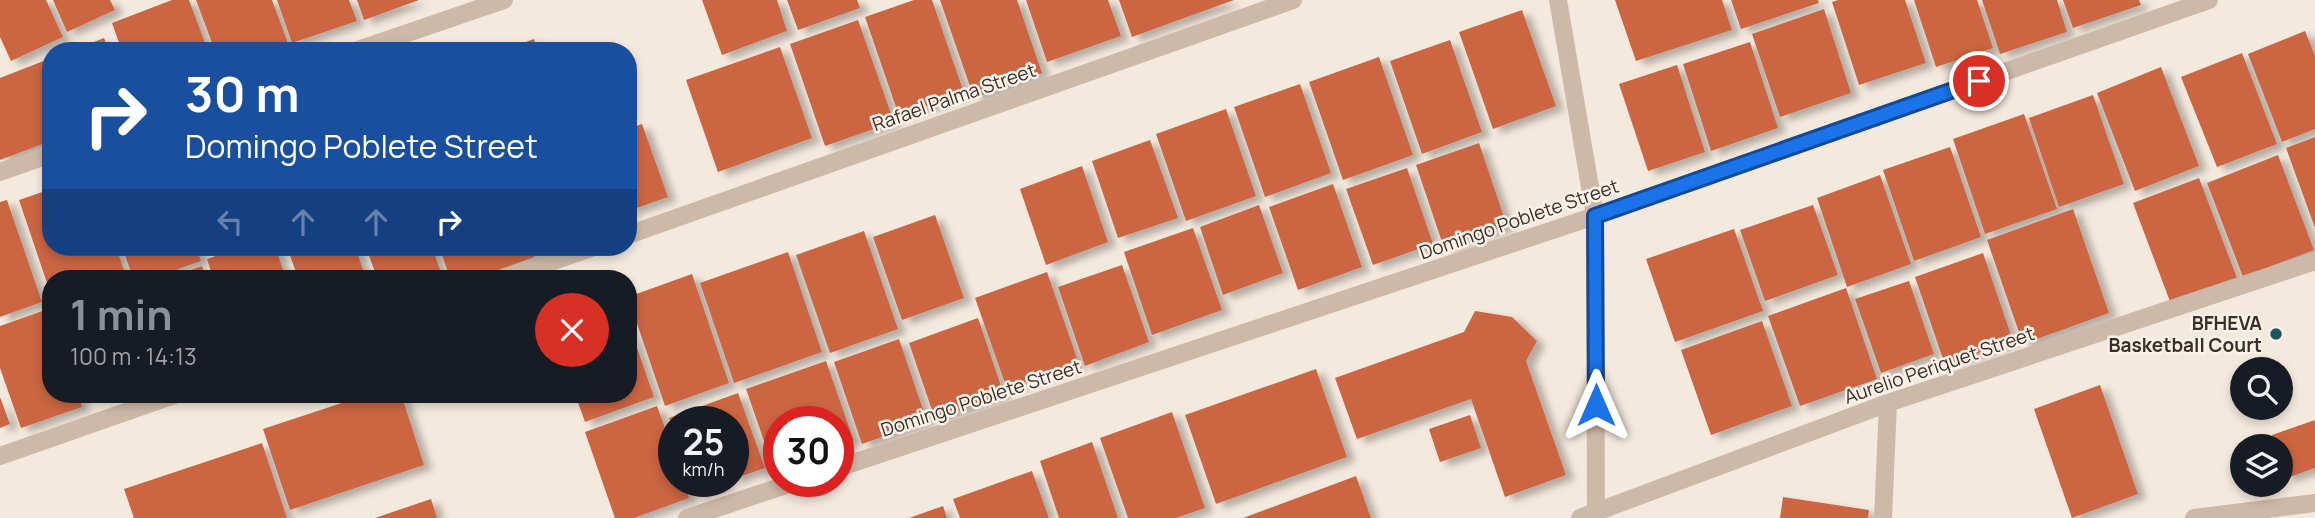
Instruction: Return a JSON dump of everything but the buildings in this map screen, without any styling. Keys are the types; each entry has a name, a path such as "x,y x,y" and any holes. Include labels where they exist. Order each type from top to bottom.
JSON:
{"street":[{"path":"381,42 504,0"},
{"name":"Rafael Palma Street","path":"637,231 1293,0"},
{"path":"1558,0 1595,216 1591,516"},
{"name":"Domingo Poblete Street","path":"854,463 1595,216 2209,0"},
{"path":"0,172 42,157"},
{"path":"527,270 568,256"},
{"name":"Aurelio Periquet Street","path":"1591,516 1888,403 2315,261"},
{"path":"0,456 151,403"},
{"path":"1883,518 1888,403"},
{"path":"687,518 763,493"},
{"path":"2194,518 2315,503"}],"place":[{"name":"BFHEVA Basketball Court","path":"2276,334"}],"route":[{"path":"1596,405 1595,216 1979,81"}]}
